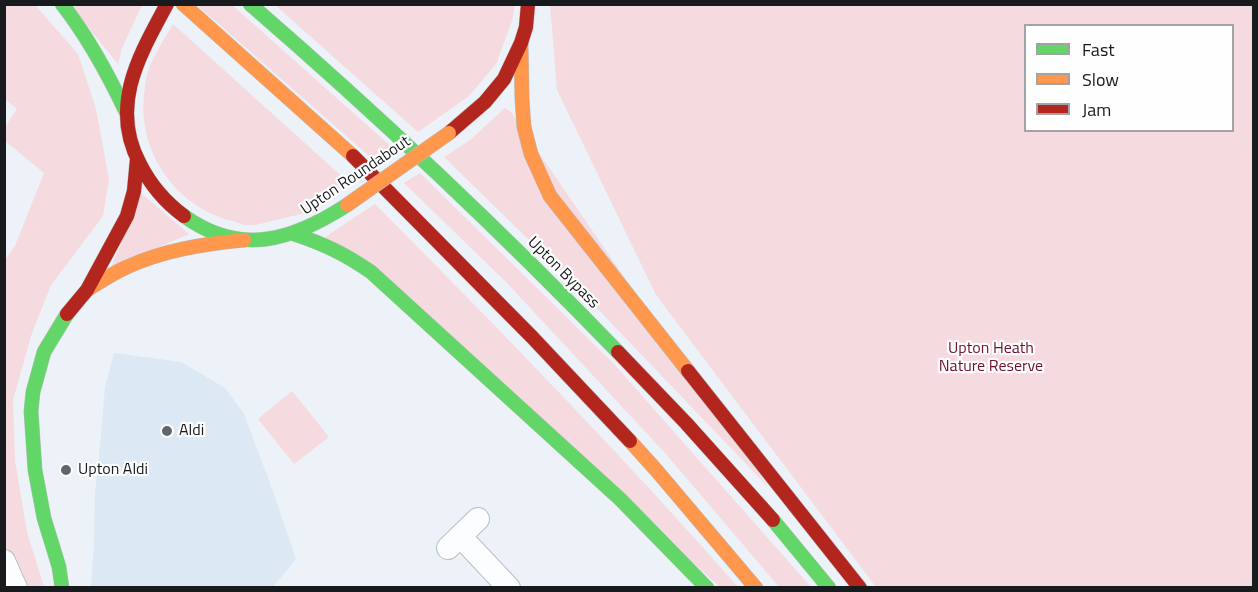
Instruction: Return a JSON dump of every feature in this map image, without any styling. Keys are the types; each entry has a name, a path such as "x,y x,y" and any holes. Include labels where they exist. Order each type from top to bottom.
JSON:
{"main road":[{"path":"62,4 91,44 126,112"},
{"name":"Upton Roundabout","path":"167,4 132,75 128,92 126,112 128,129 136,159 149,180 179,212 208,229 244,240 294,234 318,223 448,133 485,102 504,79 521,43 526,27 528,4"},
{"path":"183,4 350,153 523,328 596,404 756,588"},
{"name":"Upton Bypass","path":"250,4 428,165 567,299 727,468 829,588"},
{"path":"521,43 521,89 525,127 531,153 550,196 860,588"},
{"path":"62,588 59,567 44,518 35,470 31,411 33,392 44,352 63,319 87,290 127,216 134,191 136,159"},
{"path":"294,234 325,245 351,258 371,272 620,499 707,588"},
{"path":"87,290 124,268 153,256 198,244 244,240"}],"street":[{"path":"478,519 454,542 509,588"},
{"path":"4,561 16,588"}],"shaded area":[{"path":"114,353 181,362 225,388 244,414 296,559 273,587 91,587 95,493 105,387"}],"green space":[{"path":"4,5 35,5 78,54 96,109 109,179 103,216 51,285 32,333 13,400 15,461 27,532 44,587 16,587 5,561 5,260 15,246 44,173 5,141 5,127 17,109 5,99"},
{"path":"70,5 142,5 122,48 118,64"},
{"path":"197,5 232,5 394,149 377,163"},
{"path":"275,5 515,5 512,21 496,64 469,96 418,132"},
{"name":"Upton Heath Nature Reserve","path":"550,5 1253,5 1253,587 876,587 656,295 557,90"},
{"path":"173,24 348,182 321,203 303,213 262,224 244,225 209,212 191,202 176,188 154,155 147,136 144,116 144,95 148,71"},
{"path":"505,108 511,112 768,487 570,280 444,157 469,141"},
{"path":"420,173 614,364 811,587 779,587 666,454 507,283 404,183"},
{"path":"141,193 189,234 111,268"},
{"path":"375,204 560,393 738,587 720,587 325,237"},
{"path":"292,391 329,437 294,464 258,419"}],"traffic: fast":[{"path":"62,4 97,56 126,112"},
{"path":"250,4 438,174 618,352"},
{"path":"184,216 205,229 226,236 246,240 267,239 287,235 307,227 347,205"},
{"path":"294,234 334,250 371,272 620,499 707,588"},
{"path":"62,588 59,567 44,518 35,470 31,411 33,392 44,352 67,314"},
{"path":"773,520 829,588"}],"traffic: slow":[{"path":"183,4 353,156"},
{"path":"521,43 524,127 531,154 550,196 688,371"},
{"path":"347,205 449,133"},
{"path":"87,290 122,269 155,256 199,246 244,240"},
{"path":"630,441 756,588"}],"traffic: jam":[{"path":"167,4 138,62 131,82 127,122 131,143 153,186 184,216"},
{"path":"449,133 485,102 504,79 521,43 526,27 528,4"},
{"path":"353,156 532,337 630,441"},
{"path":"67,314 87,290 127,216 134,191 137,159"},
{"path":"618,352 686,423 773,520"},
{"path":"688,371 860,588"}],"place":[{"name":"Aldi","path":"167,431"},
{"name":"Upton Aldi","path":"66,470"}]}
